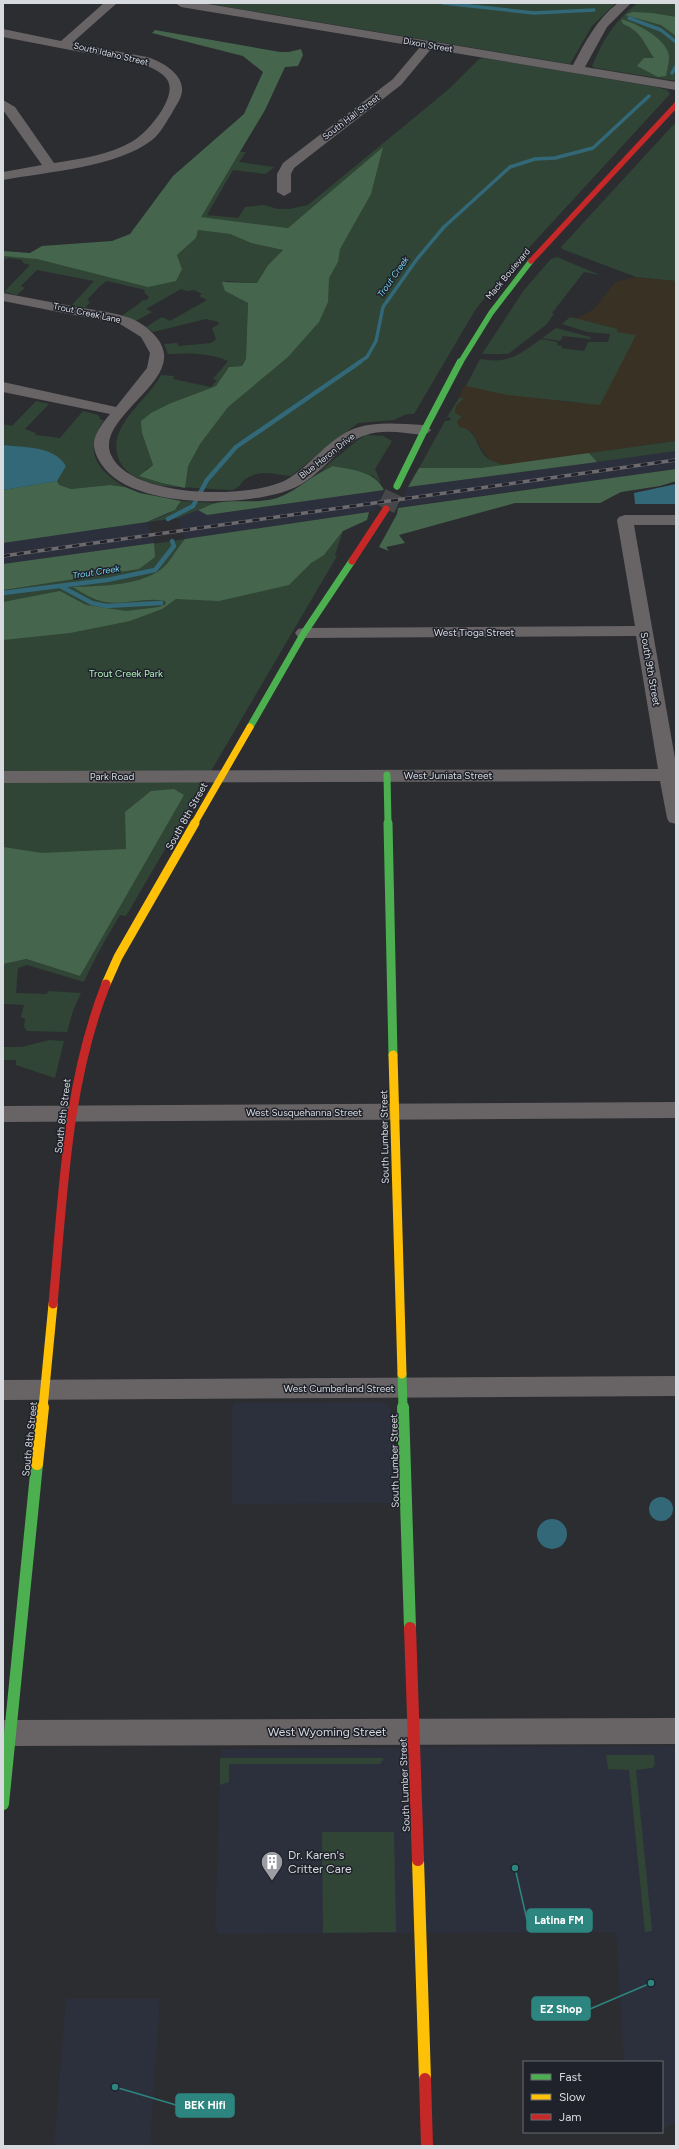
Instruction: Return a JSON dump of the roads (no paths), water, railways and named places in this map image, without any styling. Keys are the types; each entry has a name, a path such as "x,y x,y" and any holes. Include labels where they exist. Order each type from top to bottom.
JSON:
{"main road":[{"name":"Mack Boulevard","path":"397,486 423,430 476,335 505,291 546,244 676,105"},
{"name":"South 8th Street","path":"3,1804 7,1733 72,1114 79,1070 88,1036 109,978 130,936 304,633 386,509"},
{"name":"South Lumber Street","path":"387,775 393,995 394,1112 404,1387 413,1732 427,2146"}],"street":[{"path":"3,33 64,44 111,3"},
{"name":"Dixon Street","path":"180,3 676,86"},
{"path":"577,70 597,31 605,21 625,3"},
{"name":"South Idaho Street","path":"50,167 107,156 142,142 154,129 175,97 176,90 175,83 169,74 147,61 64,44"},
{"name":"South Hall Street","path":"284,192 284,174 288,166 397,82 428,44"},
{"path":"3,104 11,110 50,167 3,176"},
{"name":"Trout Creek Lane","path":"3,297 125,321 147,334 157,353 157,362 154,369 120,412"},
{"path":"3,387 120,412"},
{"name":"Blue Heron Drive","path":"120,412 102,436 100,446 103,456 111,467 118,473 140,485 183,494 218,496 269,492 304,476 348,438 364,430 423,430"},
{"name":"South 9th Street","path":"676,520 626,520 644,631 672,775 676,818"},
{"name":"West Tioga Street","path":"304,633 644,631"},
{"name":"West Juniata Street","path":"221,776 672,775"},
{"name":"Park Road","path":"3,777 221,776"},
{"name":"West Susquehanna Street","path":"3,1114 676,1110"},
{"name":"West Cumberland Street","path":"3,1390 676,1386"},
{"name":"West Wyoming Street","path":"7,1733 676,1731"}],"water":[{"path":"3,445 29,447 46,451 54,454 66,466 57,481 3,490"},
{"path":"676,484 676,504 635,504 634,493"},
{"path":"661,1497 669,1501 673,1509 669,1517 661,1521 653,1517 649,1509 653,1501"},
{"path":"552,1519 562,1524 567,1534 562,1544 552,1549 542,1544 537,1534 542,1524"}],"waterway":[{"name":"Trout Creek","path":"443,3 534,13 594,10"},
{"name":"Trout Creek","path":"629,18 661,30 676,42"},
{"name":"Trout Creek","path":"672,73 676,66"},
{"name":"Trout Creek","path":"358,363 367,357 376,341 383,307 417,259 444,227 510,167 535,159 555,158 593,148 649,96"},
{"name":"Trout Creek","path":"168,519 193,506 207,480 236,447 360,362"},
{"name":"Trout Creek","path":"3,593 107,580 155,570 174,546 172,541"},
{"path":"62,587 92,603 106,606 161,603"}],"tunnel":[{"path":"386,509 397,486"}],"railway":[{"path":"3,556 676,460"}],"place":[{"name":"Latina FM","path":"515,1868"},
{"name":"Dr. Karen's Critter Care","path":"272,1882"},
{"name":"EZ Shop","path":"651,1983"},
{"name":"BEK Hifi","path":"115,2087"}],"park label":[{"name":"Trout Creek Park","path":"126,673"}]}
